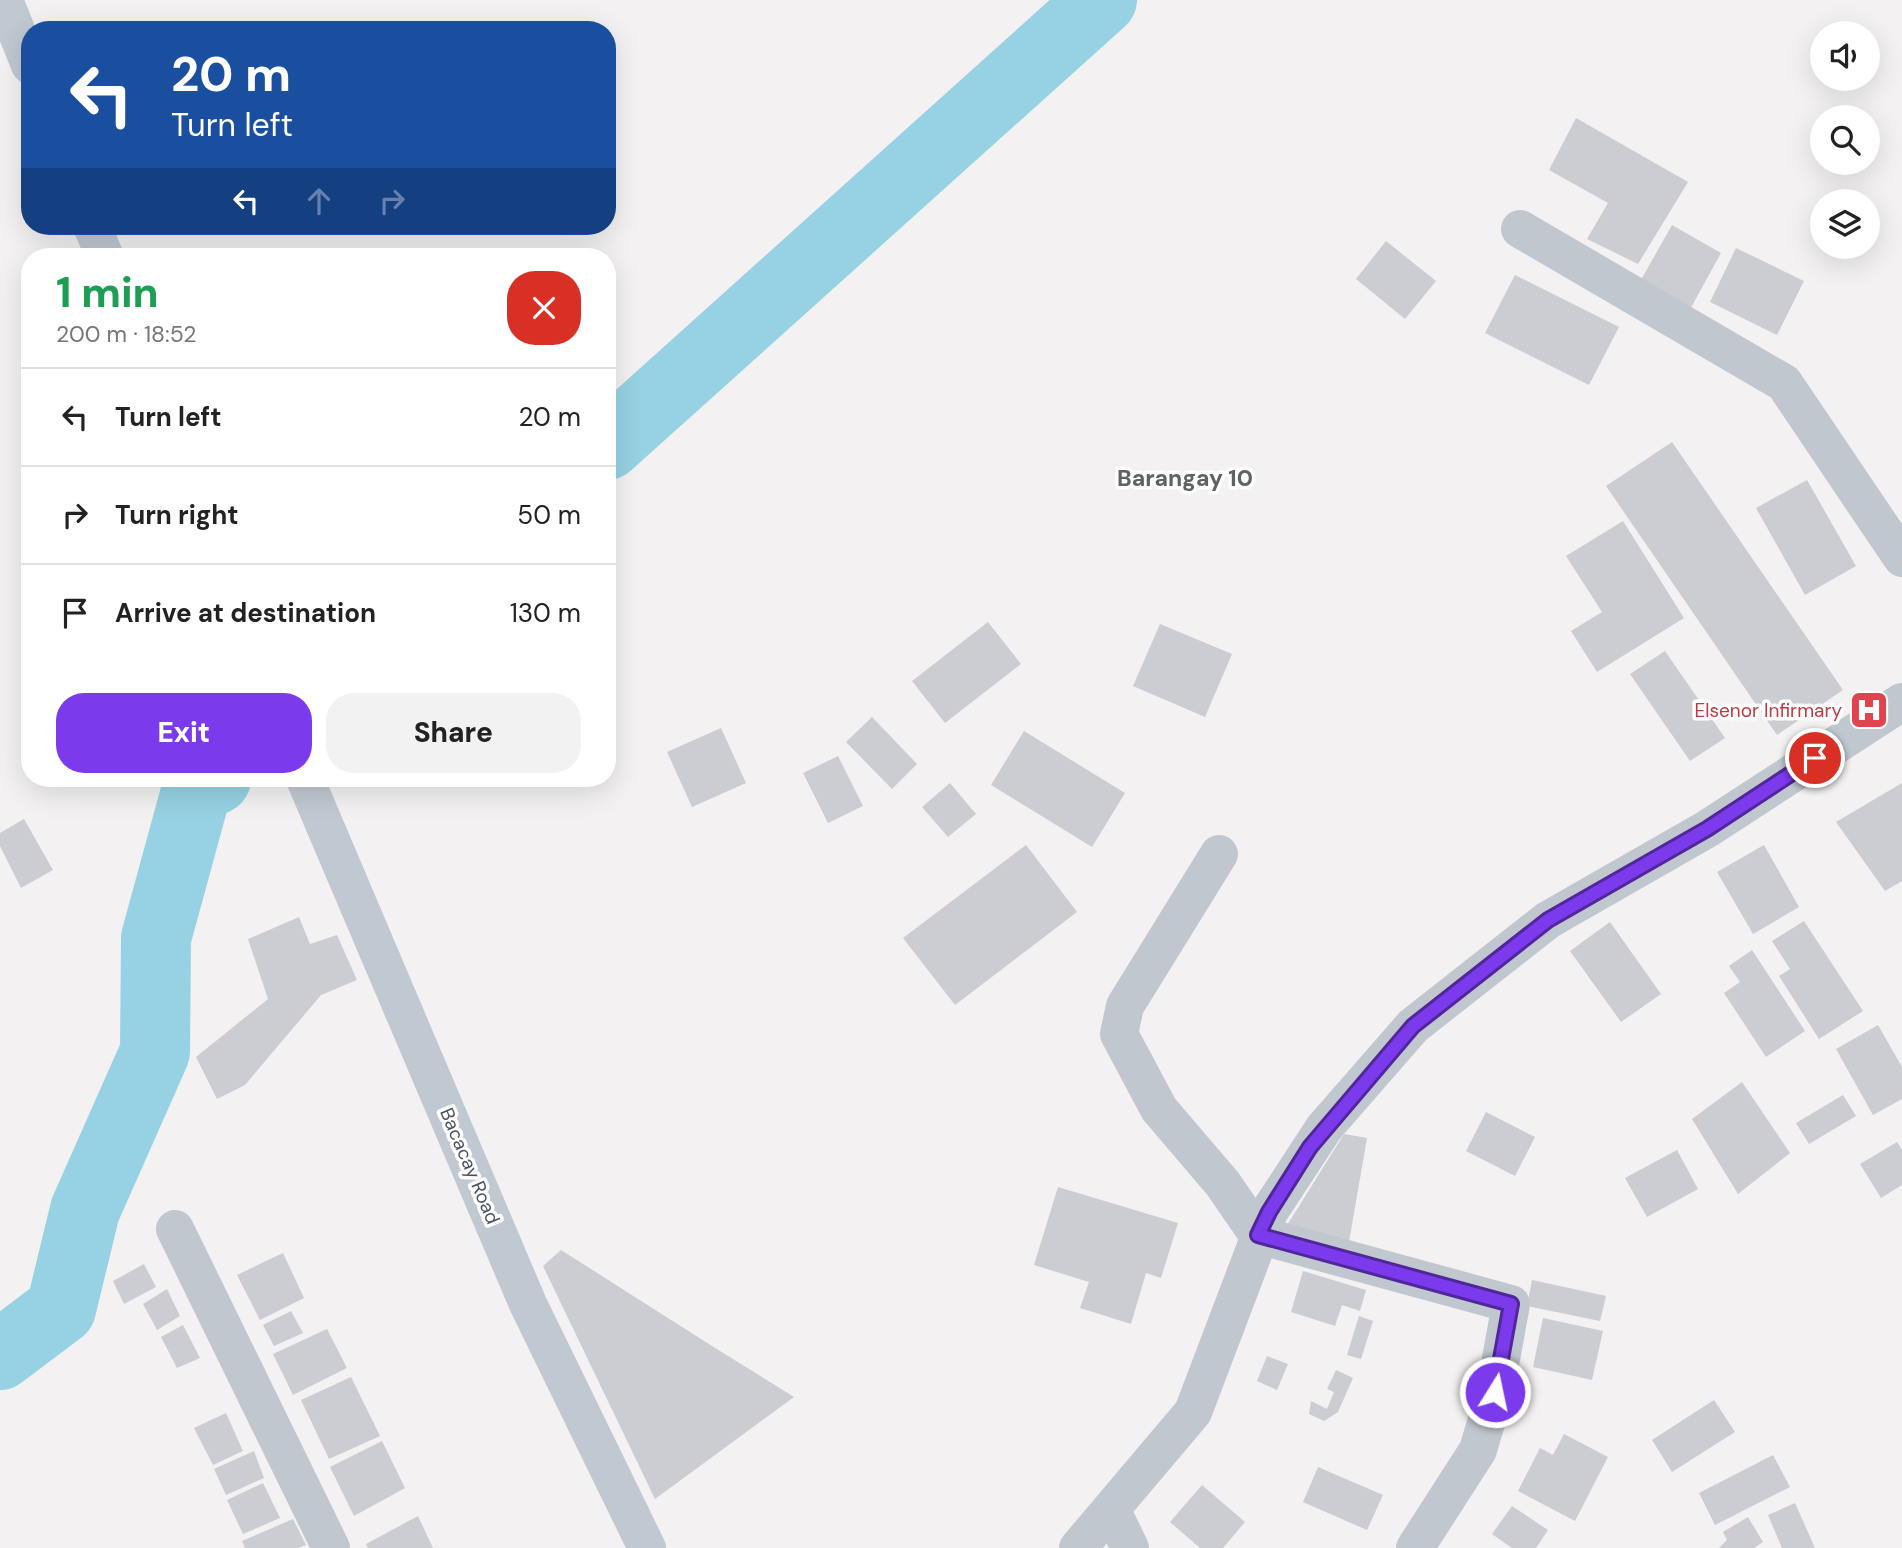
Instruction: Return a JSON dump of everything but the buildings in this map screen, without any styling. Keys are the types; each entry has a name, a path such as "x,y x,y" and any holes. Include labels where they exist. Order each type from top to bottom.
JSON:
{"main road":[{"path":"4,0 21,42"},
{"name":"Bacacay Road","path":"308,787 528,1304 647,1548"}],"street":[{"path":"1520,229 1784,383 1902,558"},
{"path":"1078,1548 1194,1412 1258,1235 1269,1212 1310,1147 1413,1026 1548,920 1707,829 1902,702"},
{"path":"1219,854 1125,1006 1119,1034 1159,1109 1223,1184 1258,1235 1511,1304 1495,1392 1478,1450 1415,1548"},
{"path":"175,1229 331,1548"},
{"path":"1111,1509 1130,1548"}],"waterway":[{"path":"616,437 1102,0"},
{"path":"0,1355 61,1309 85,1210 155,1052 156,938 199,787"}],"place":[{"name":"Elsenor Infirmary","path":"1869,710"}],"district":[{"name":"Barangay 10","path":"1185,478"}],"route":[{"path":"1495,1392 1511,1304 1258,1235 1269,1212 1324,1128 1413,1026 1548,920 1707,829 1815,758"}]}
